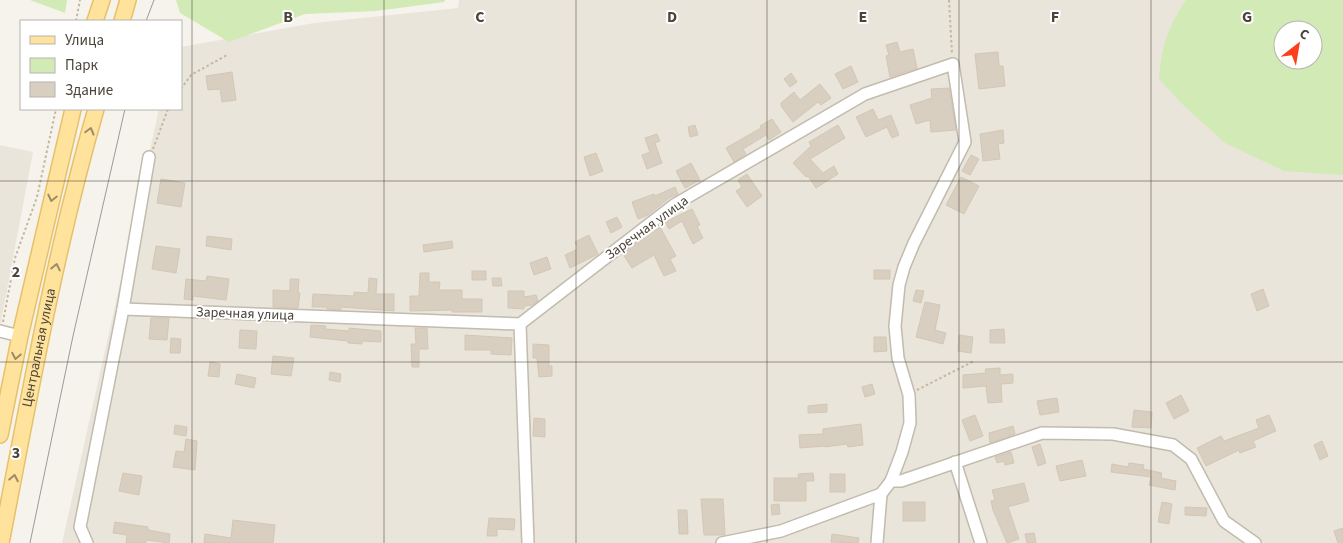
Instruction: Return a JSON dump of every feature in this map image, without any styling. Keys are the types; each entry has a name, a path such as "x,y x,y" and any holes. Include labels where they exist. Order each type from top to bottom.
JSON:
{"main road":[{"path":"96,20 102,0"},
{"path":"122,20 128,0"},
{"name":"Центральная улица","path":"0,436 20,336 74,110"},
{"name":"Центральная улица","path":"1,543 40,341 96,110"},
{"path":"20,336 40,341"}],"street":[{"path":"877,543 881,494 891,480 902,452 910,423 909,395 898,358 895,326 899,286 904,267 914,243 966,142 953,64"},
{"name":"Заречная улица","path":"124,309 520,324 674,205 865,94 953,64"},
{"path":"87,543 80,527 124,309 149,157"},
{"path":"520,324 528,543"},
{"path":"0,331 20,336"},
{"path":"891,480 901,481 1042,433 1113,434 1173,445 1191,459 1224,522 1255,543"},
{"path":"955,462 969,511 981,543"},
{"path":"722,543 781,531 881,494"}],"path":[{"path":"76,20 80,0"},
{"path":"948,0 953,64"},
{"path":"182,88 191,75 227,55"},
{"path":"0,331 15,258 37,197 56,110"},
{"path":"149,157 168,110"},
{"path":"909,395 974,361"}],"shaded area":[{"path":"459,0 1343,0 1343,543 62,543 159,110 182,110 182,47 314,23 458,8"},
{"path":"0,145 33,152 0,327"}],"green space":[{"path":"30,0 67,0 65,13"},
{"path":"176,0 445,0 444,2 376,11 305,14 229,42 180,13"},
{"path":"1186,0 1343,0 1343,175 1284,171 1225,143 1182,104 1159,79 1162,56 1170,29"}],"building":[{"path":"897,42 900,52 913,49 917,68 890,77 886,56 889,55 886,45"},
{"path":"998,52 999,66 1003,66 1005,86 979,89 975,54"},
{"path":"851,66 858,82 843,89 835,74"},
{"path":"232,72 236,100 222,102 220,89 208,90 206,76"},
{"path":"791,73 797,82 790,87 784,79"},
{"path":"820,84 831,98 821,105 818,102 793,122 781,106 781,103 794,92 800,100"},
{"path":"949,88 956,130 931,132 930,120 916,124 910,105 932,98 931,89"},
{"path":"873,109 878,120 891,115 899,135 892,138 887,127 866,137 856,117"},
{"path":"772,119 781,132 769,140 766,135 743,149 746,154 734,162 726,148 761,128 760,126"},
{"path":"695,125 698,135 690,137 688,127"},
{"path":"838,125 845,138 810,159 823,173 834,166 838,174 816,188 808,176 806,177 793,163 811,146 809,142"},
{"path":"1003,130 1004,143 998,144 1000,159 983,161 980,134"},
{"path":"657,134 660,141 655,143 662,163 647,169 642,155 650,152 645,138"},
{"path":"596,153 603,171 590,176 584,157"},
{"path":"971,155 979,159 970,175 962,171"},
{"path":"691,163 700,180 685,188 676,171"},
{"path":"747,174 762,196 747,207 736,191 742,187 738,180"},
{"path":"961,177 979,186 964,214 946,205"},
{"path":"161,179 185,183 181,207 157,203"},
{"path":"675,187 678,194 669,198 648,215 638,219 632,202 654,194 655,196"},
{"path":"692,209 700,225 697,226 703,238 693,244 682,221 669,229 665,222"},
{"path":"617,217 622,227 611,233 606,222"},
{"path":"660,227 676,256 670,259 676,271 664,276 654,255 632,268 623,254"},
{"path":"589,235 598,254 570,268 565,255 578,249 575,242"},
{"path":"207,236 232,239 231,250 206,246"},
{"path":"452,241 453,248 424,252 423,245"},
{"path":"156,246 180,249 176,273 152,269"},
{"path":"547,257 551,269 534,275 530,263"},
{"path":"874,270 890,270 890,279 874,279"},
{"path":"472,271 486,271 486,280 472,280"},
{"path":"420,273 429,273 429,282 440,282 439,290 462,290 462,299 482,299 482,312 452,312 452,310 410,311 410,296 419,296"},
{"path":"207,276 229,279 226,300 193,296 193,300 184,299 186,279 206,281"},
{"path":"369,278 377,279 376,294 394,294 394,311 341,307 341,310 327,309 327,307 312,307 313,294 354,296 354,292 368,293"},
{"path":"492,278 501,278 502,286 493,286"},
{"path":"290,279 299,279 298,308 273,307 273,290 290,291"},
{"path":"1263,289 1269,306 1257,311 1251,294"},
{"path":"916,290 924,291 921,303 913,301"},
{"path":"508,291 524,291 524,297 536,295 538,301 532,305 524,306 524,309 508,308"},
{"path":"925,302 940,305 935,330 946,333 943,344 916,337"},
{"path":"151,318 169,318 167,340 149,339"},
{"path":"311,325 326,326 325,329 349,331 349,328 381,331 381,342 362,341 362,344 310,337"},
{"path":"415,328 427,328 428,349 419,349 419,367 412,367 411,344 416,344"},
{"path":"1004,329 1005,343 990,343 990,330"},
{"path":"240,330 257,331 256,349 239,348"},
{"path":"465,335 512,338 511,355 491,354 491,350 465,350"},
{"path":"959,335 973,337 971,353 958,351"},
{"path":"874,337 886,337 887,351 874,352"},
{"path":"171,338 181,339 180,353 170,353"},
{"path":"533,344 549,345 549,366 552,366 552,376 539,377 537,358 533,358"},
{"path":"273,356 294,358 291,376 271,374"},
{"path":"210,362 220,364 219,377 208,376"},
{"path":"1000,368 1000,375 1013,374 1013,383 1001,384 1002,402 988,403 986,386 963,388 963,375 986,373 985,369"},
{"path":"330,372 341,374 340,382 329,380"},
{"path":"237,374 256,378 254,388 235,384"},
{"path":"872,384 875,394 865,397 862,387"},
{"path":"1181,395 1189,411 1174,419 1166,403"},
{"path":"1057,398 1059,412 1040,415 1037,401"},
{"path":"827,404 827,412 808,413 808,406"},
{"path":"1134,410 1152,412 1151,428 1132,427"},
{"path":"975,415 983,436 970,441 962,420"},
{"path":"1269,415 1276,431 1253,441 1256,447 1240,453 1239,450 1206,466 1197,448 1221,436 1224,441 1259,428 1256,420"},
{"path":"534,418 545,419 545,437 533,436"},
{"path":"861,424 863,445 848,447 847,444 800,448 799,435 823,434 823,429"},
{"path":"175,425 187,427 186,436 174,434"},
{"path":"1013,426 1015,434 990,443 989,433"},
{"path":"186,439 197,441 195,470 173,467 176,451 184,452"},
{"path":"1322,441 1328,456 1320,460 1314,445"},
{"path":"1040,444 1046,463 1038,466 1032,447"},
{"path":"1011,452 1014,463 1005,465 1004,461 997,463 995,457"},
{"path":"1082,460 1086,476 1060,481 1056,466"},
{"path":"1129,463 1144,465 1143,469 1162,473 1161,478 1176,481 1175,490 1149,485 1151,477 1111,472 1112,464 1128,467"},
{"path":"123,473 142,476 139,495 119,491"},
{"path":"813,473 814,481 806,481 806,501 774,501 774,478 799,478 798,474"},
{"path":"830,474 845,474 845,492 830,492"},
{"path":"1024,483 1029,501 1008,507 1019,539 1007,543 993,510 991,501 995,500 992,490"},
{"path":"701,499 723,499 725,535 704,535"},
{"path":"903,502 925,502 925,521 903,521"},
{"path":"1162,502 1172,504 1169,524 1158,522"},
{"path":"779,504 780,514 772,515 771,505"},
{"path":"1185,507 1207,508 1206,516 1185,515"},
{"path":"678,510 687,510 688,534 679,534"},
{"path":"489,518 515,519 514,530 497,529 497,536 487,536"},
{"path":"233,520 275,525 273,543 204,543 205,534 231,538"},
{"path":"115,522 148,527 148,530 170,534 169,543 146,540 146,543 126,543 127,535 113,533"},
{"path":"1343,528 1343,543 1338,543 1334,531"},
{"path":"1034,533 1036,543 1027,543 1025,534"},
{"path":"832,534 859,538 858,543 831,542"}],"tram line":[{"path":"146,20 154,0"},
{"path":"30,543 73,336 125,110"}]}
